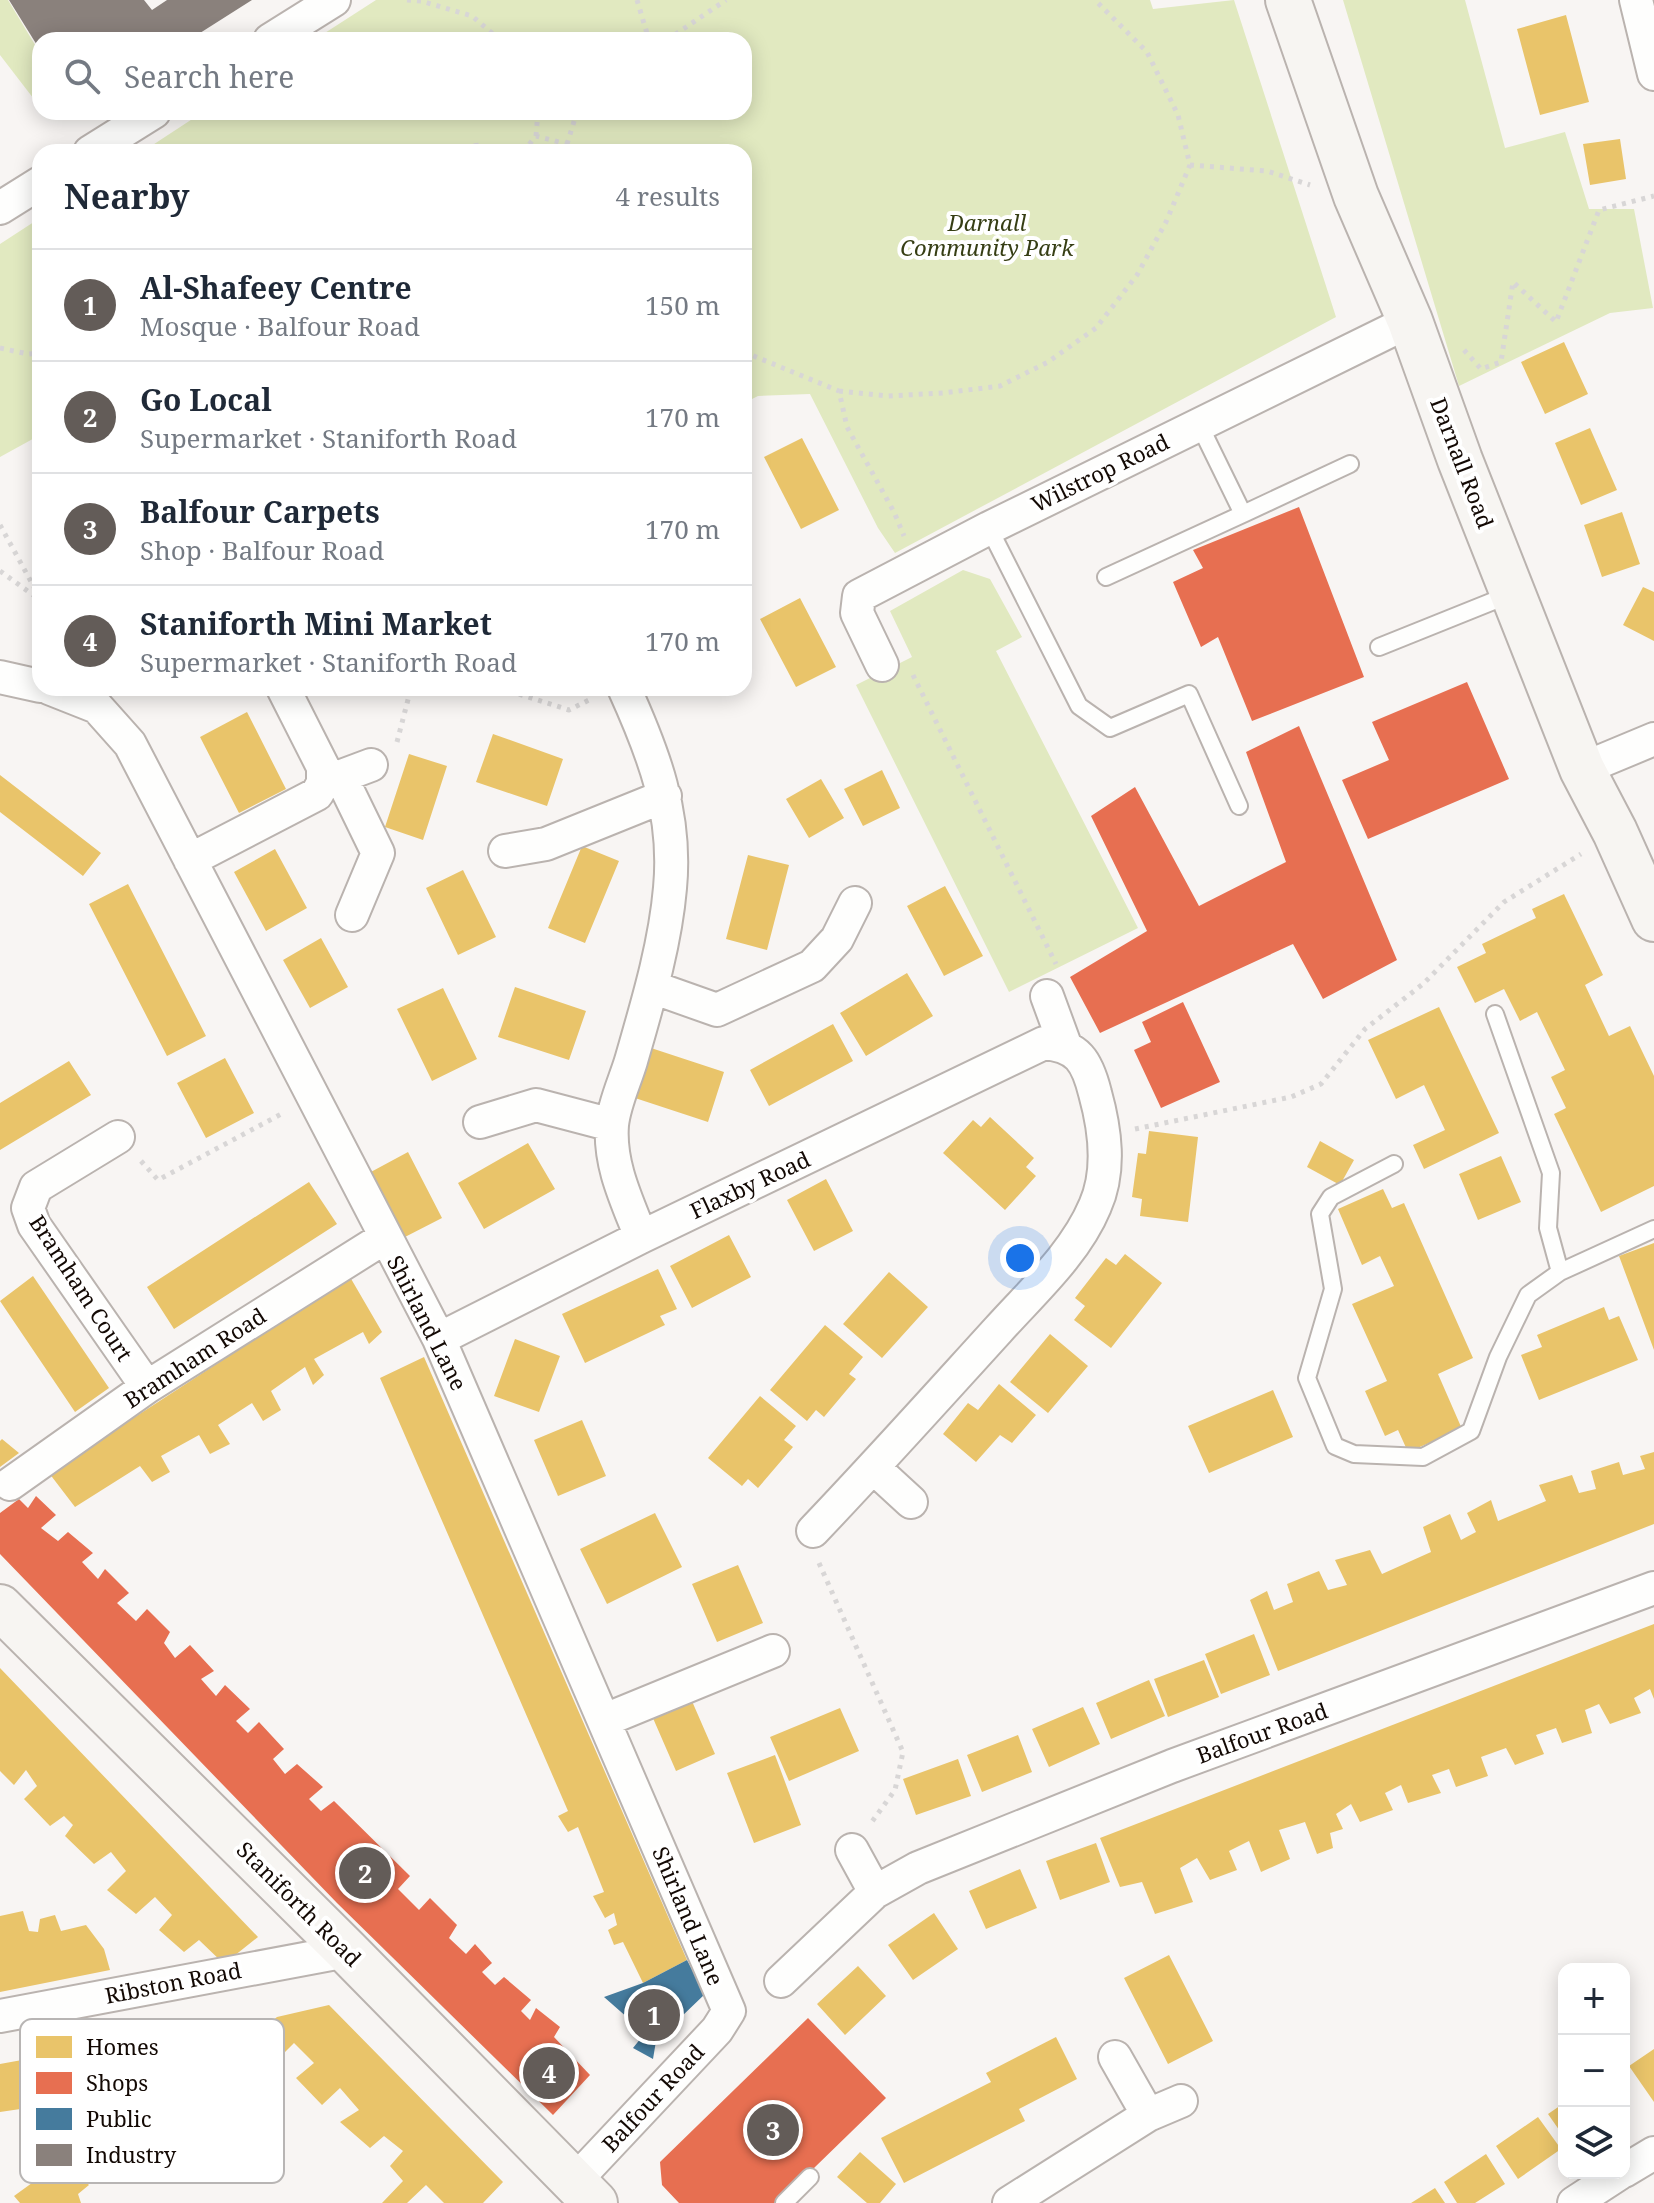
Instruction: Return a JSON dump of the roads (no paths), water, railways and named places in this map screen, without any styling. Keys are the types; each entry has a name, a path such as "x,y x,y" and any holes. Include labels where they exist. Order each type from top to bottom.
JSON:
{"main road":[{"name":"Darnall Road","path":"1288,0 1356,196 1410,321 1460,460 1582,769 1615,832 1654,919"},
{"name":"Staniforth Road","path":"0,1607 585,2192"}],"street":[{"path":"283,32 334,0"},
{"path":"1636,0 1652,62"},
{"path":"103,144 141,120"},
{"path":"0,208 32,188"},
{"name":"Wilstrop Road","path":"882,665 857,613 859,596 989,528 1410,321"},
{"path":"0,677 32,684"},
{"name":"Shirland Lane","path":"69,696 97,707 130,744 439,1339 729,2011"},
{"path":"287,696 323,767 378,853 352,915"},
{"path":"617,696 652,751 665,796 671,837 670,888 652,987 612,1125 615,1171 641,1237"},
{"path":"1582,769 1654,739"},
{"path":"190,860 317,794 332,780 371,765"},
{"path":"505,851 546,844 665,796"},
{"path":"652,987 717,1010 812,966 837,939 855,903"},
{"path":"813,1531 1066,1255 1096,1205 1105,1168 1104,1125 1083,1060 1065,1045 1047,996"},
{"name":"Flaxby Road","path":"439,1339 641,1237 1044,1043 1065,1045"},
{"path":"480,1122 536,1105 612,1125"},
{"name":"Bramham Court","path":"118,1137 36,1187 28,1208 34,1225 147,1387"},
{"name":"Bramham Road","path":"10,1484 147,1387 384,1238"},
{"path":"874,1468 911,1502"},
{"name":"Balfour Road","path":"781,1981 875,1892 918,1868 1172,1766 1654,1588"},
{"path":"605,1720 773,1651"},
{"path":"852,1850 875,1892"},
{"name":"Ribston Road","path":"0,2016 347,1951"},
{"name":"Balfour Road","path":"585,2192 717,2030 729,2011"},
{"path":"1115,2057 1148,2115"},
{"path":"1009,2203 1148,2115 1181,2101"},
{"path":"1630,2167 1654,2153"},
{"path":"1574,2203 1611,2179"}],"lane":[{"path":"1199,424 1243,514"},
{"path":"1106,577 1350,464"},
{"path":"989,528 1079,706 1110,728 1189,694 1239,806"},
{"path":"1379,647 1513,593"},
{"path":"1495,1014 1551,1173 1548,1228 1560,1272"},
{"path":"1394,1164 1331,1197 1320,1214 1333,1289 1307,1378 1335,1446 1354,1454 1423,1457 1471,1431 1498,1357 1528,1295 1560,1272 1654,1229"},
{"path":"784,2203 810,2177"}],"place":[{"name":"Go Local","path":"365,1873"},
{"name":"Al-Shafeey Centre","path":"654,2015"},
{"name":"Staniforth Mini Market","path":"549,2073"},
{"name":"Balfour Carpets","path":"773,2130"}],"park label":[{"name":"Darnall Community Park","path":"987,236"}]}
